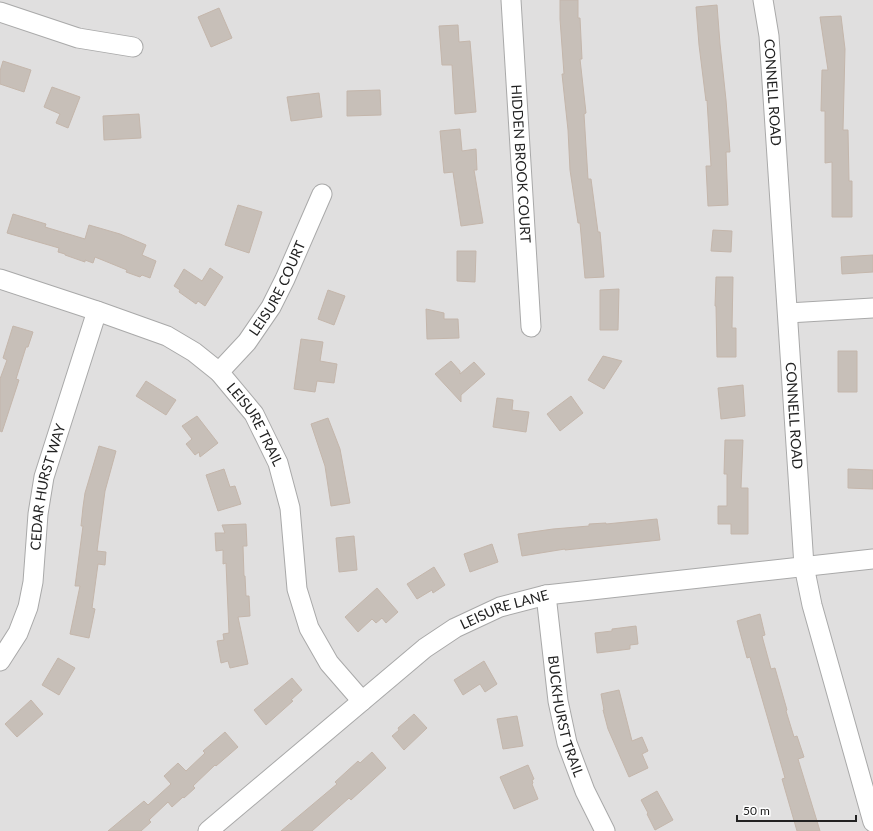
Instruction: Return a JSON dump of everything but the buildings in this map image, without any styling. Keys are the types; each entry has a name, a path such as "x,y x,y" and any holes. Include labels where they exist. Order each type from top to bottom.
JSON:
{"street":[{"name":"HIDDEN BROOK COURT","path":"511,0 531,327"},
{"name":"CONNELL ROAD","path":"763,0 769,36 804,566 812,606 873,822"},
{"path":"0,12 78,38 133,47"},
{"name":"LEISURE COURT","path":"219,372 247,342 271,307 285,279 322,194"},
{"name":"LEISURE TRAIL","path":"0,279 167,336 194,352 219,372 254,414 278,463 290,508 297,589 309,628 329,663 362,701"},
{"path":"788,313 873,308"},
{"name":"CEDAR HURST WAY","path":"0,661 18,633 28,607 33,582 38,514 44,477 97,311"},
{"name":"LEISURE LANE","path":"208,831 425,648 455,628 500,607 546,594 873,559"},
{"name":"BUCKHURST TRAIL","path":"546,594 558,701 567,743 585,791 605,831"}],"shaded area":[{"path":"0,0 873,0 873,831 0,831"}]}
